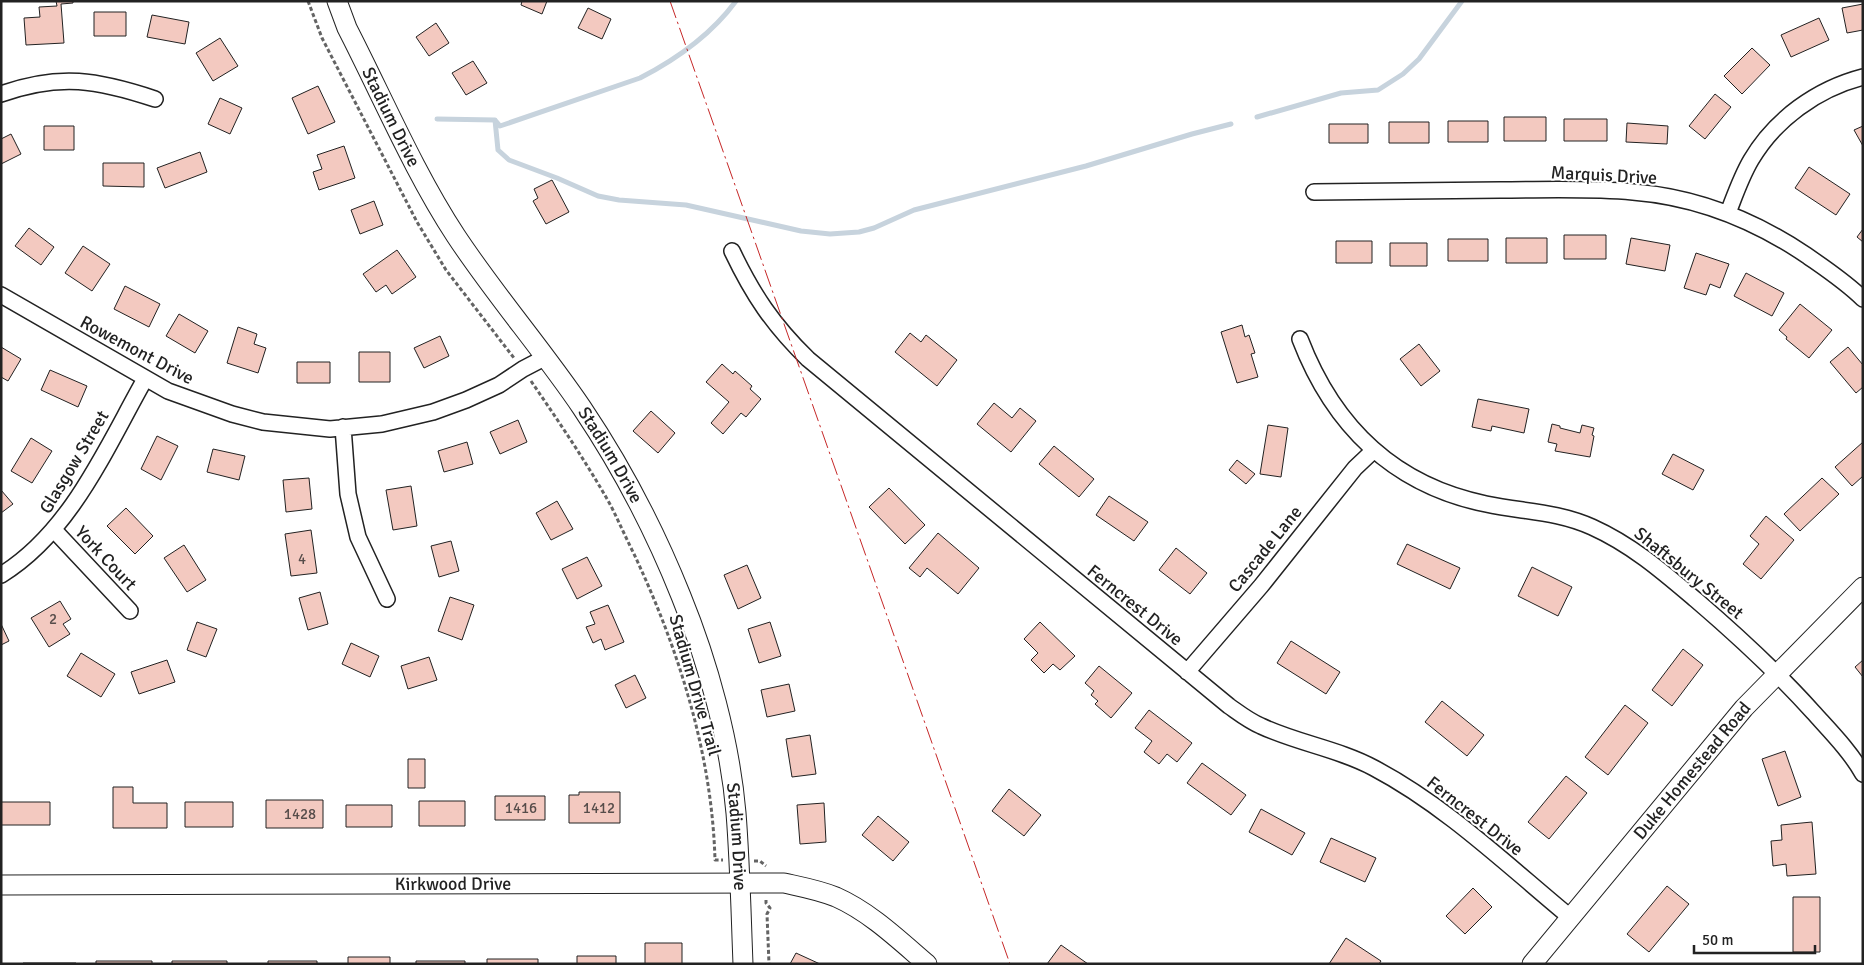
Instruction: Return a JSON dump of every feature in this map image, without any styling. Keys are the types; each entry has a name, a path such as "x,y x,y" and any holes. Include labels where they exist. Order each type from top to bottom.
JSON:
{"street":[{"name":"Stadium Drive","path":"337,1 356,45 426,185 471,258 546,357 583,410 625,478 682,598 705,665 728,758 736,812 743,964"},
{"path":"1728,213 1751,160 1765,140 1783,121 1814,97 1863,77"},
{"path":"1,94 37,83 71,80 102,84 155,100"},
{"name":"Marquis Drive","path":"1314,192 1575,190 1633,192 1694,203 1728,213 1787,242 1826,269 1863,300"},
{"name":"Ferncrest Drive","path":"732,251 759,302 788,340 808,359 1229,706 1259,726 1372,767 1409,787 1452,819 1570,917"},
{"name":"Rowemont Drive","path":"1,295 145,379 185,398 263,422 330,429 382,424 433,412 499,385 546,357"},
{"name":"Shaftsbury Street","path":"1300,339 1325,392 1342,417 1373,451 1418,480 1439,490 1486,504 1568,517 1636,550 1740,638 1777,673 1836,737 1863,774"},
{"name":"Glasgow Street","path":"1,575 26,557 54,530 91,475 145,379"},
{"path":"343,427 348,494 358,537 387,599"},
{"name":"Cascade Lane","path":"1187,672 1260,586 1355,468 1373,451"},
{"name":"York Court","path":"54,530 130,610"},
{"name":"Duke Homestead Road","path":"1532,964 1744,708 1863,587"},
{"name":"Kirkwood Drive","path":"1,885 784,883 814,889 838,898 863,912 927,964"}],"path":[{"path":"308,1 322,38 417,222 446,270 523,369"},
{"name":"Stadium Drive Trail","path":"523,369 567,434 611,507 655,599 668,632 693,714 707,776 715,860 760,861 767,867 765,882 766,903 770,908 767,914 769,964"}],"building":[{"path":"56,1 73,1 73,3 61,4 64,43 26,45 24,18 40,17 39,7 57,6"},
{"path":"522,1 547,1 542,14 521,5"},
{"path":"1863,4 1863,30 1847,33 1842,8"},
{"path":"588,8 611,19 602,39 578,28"},
{"path":"94,12 126,12 126,36 94,36"},
{"path":"152,15 189,22 185,44 147,37"},
{"path":"1819,18 1829,40 1791,57 1781,35"},
{"path":"436,23 449,43 429,56 416,37"},
{"path":"220,38 238,66 213,81 196,53"},
{"path":"1752,48 1770,65 1742,94 1724,76"},
{"path":"473,61 487,83 466,95 452,73"},
{"path":"318,86 335,122 308,134 292,98"},
{"path":"1715,94 1731,107 1705,139 1689,126"},
{"path":"220,98 242,108 230,134 208,124"},
{"path":"1504,117 1546,117 1546,141 1504,141"},
{"path":"1564,119 1607,119 1607,141 1564,141"},
{"path":"1448,121 1488,121 1488,142 1448,142"},
{"path":"1389,122 1429,122 1429,143 1389,143"},
{"path":"1627,123 1668,126 1667,144 1626,142"},
{"path":"1329,124 1368,124 1368,143 1329,143"},
{"path":"44,126 74,126 74,150 44,150"},
{"path":"1863,126 1863,146 1854,130"},
{"path":"11,134 21,154 1,164 1,139"},
{"path":"344,146 355,178 319,190 313,172 322,169 317,155"},
{"path":"200,152 207,172 165,188 157,168"},
{"path":"103,163 144,163 144,187 103,186"},
{"path":"1809,167 1850,194 1836,215 1795,188"},
{"path":"552,180 569,212 546,224 533,201 538,198 534,189"},
{"path":"374,201 383,225 360,234 351,210"},
{"path":"29,228 54,247 41,265 15,246"},
{"path":"1863,229 1863,242 1857,237"},
{"path":"1564,235 1606,235 1606,259 1564,259"},
{"path":"1506,238 1547,238 1547,263 1506,263"},
{"path":"1631,238 1670,245 1665,271 1626,264"},
{"path":"1448,239 1488,239 1488,261 1448,261"},
{"path":"1336,241 1372,241 1372,263 1336,263"},
{"path":"1390,243 1427,243 1427,266 1390,266"},
{"path":"83,246 110,264 92,291 65,273"},
{"path":"397,250 416,277 392,294 386,285 376,292 363,274"},
{"path":"1696,253 1729,264 1720,288 1710,284 1706,295 1684,288"},
{"path":"1746,273 1784,293 1772,316 1734,296"},
{"path":"125,286 160,304 149,327 114,309"},
{"path":"1800,304 1832,330 1809,358 1786,339 1787,337 1779,330"},
{"path":"179,314 208,331 195,353 166,336"},
{"path":"1242,325 1245,337 1249,335 1255,353 1251,354 1258,377 1237,383 1221,332"},
{"path":"238,327 257,334 254,344 266,348 258,373 227,363"},
{"path":"910,333 921,342 926,335 957,360 937,386 895,352"},
{"path":"440,336 449,356 424,368 414,348"},
{"path":"1419,344 1440,371 1421,386 1400,359"},
{"path":"1,347 21,359 8,381 1,377"},
{"path":"1848,347 1863,365 1863,387 1856,393 1830,362"},
{"path":"359,352 390,352 390,382 359,382"},
{"path":"297,362 330,362 330,383 297,383"},
{"path":"722,364 733,374 735,371 752,386 750,389 761,399 746,417 741,413 723,434 711,423 729,402 706,382"},
{"path":"50,370 87,386 78,407 41,390"},
{"path":"1478,399 1529,409 1524,433 1492,426 1491,431 1472,427"},
{"path":"994,403 1012,418 1020,408 1036,421 1011,452 977,424"},
{"path":"651,411 675,433 658,453 633,431"},
{"path":"518,420 527,442 500,454 490,432"},
{"path":"1552,424 1580,433 1582,425 1594,428 1590,457 1555,451 1557,444 1548,442"},
{"path":"1268,425 1288,428 1281,477 1260,474"},
{"path":"157,436 178,446 161,480 141,469"},
{"path":"31,438 52,451 32,483 11,471"},
{"path":"467,442 473,464 444,472 438,451"},
{"path":"1863,442 1863,476 1852,486 1835,467"},
{"path":"1054,446 1094,479 1079,497 1039,464"},
{"path":"213,449 245,456 239,480 207,472"},
{"path":"1673,454 1704,470 1693,490 1662,474"},
{"path":"1237,460 1255,474 1246,484 1229,470"},
{"path":"309,478 312,509 286,512 283,480"},
{"path":"1822,478 1839,494 1800,531 1784,514"},
{"path":"411,486 417,526 393,530 386,490"},
{"path":"889,488 925,525 905,544 869,507"},
{"path":"1,490 13,504 1,513"},
{"path":"1109,496 1148,522 1134,541 1096,515"},
{"path":"557,501 573,529 551,540 536,513"},
{"path":"126,508 153,536 135,554 107,526"},
{"path":"1766,516 1794,540 1761,579 1743,564 1759,544 1750,536"},
{"path":"311,530 317,573 291,576 285,534"},
{"path":"938,533 979,568 958,594 927,568 920,577 909,568"},
{"path":"451,541 459,571 439,577 431,546"},
{"path":"1407,544 1460,568 1450,589 1397,564"},
{"path":"184,545 206,580 187,592 164,558"},
{"path":"1176,548 1207,573 1190,594 1159,570"},
{"path":"587,557 602,586 577,599 562,569"},
{"path":"747,565 761,598 738,609 724,575"},
{"path":"1532,567 1572,587 1558,616 1518,596"},
{"path":"320,592 328,624 308,630 299,598"},
{"path":"450,597 474,605 462,640 438,631"},
{"path":"60,601 71,619 63,624 70,634 49,647 31,618"},
{"path":"608,605 624,642 605,650 601,639 593,643 586,627 595,624 590,612"},
{"path":"197,622 217,629 206,657 187,650"},
{"path":"770,622 781,656 759,663 748,629"},
{"path":"1040,622 1075,656 1060,670 1053,664 1044,673 1031,660 1038,653 1024,639"},
{"path":"1,624 9,641 1,645"},
{"path":"1291,641 1340,672 1326,694 1277,663"},
{"path":"351,643 379,656 370,677 342,664"},
{"path":"1683,649 1703,665 1672,706 1652,690"},
{"path":"81,653 115,674 101,697 67,676"},
{"path":"429,657 437,680 408,689 401,666"},
{"path":"167,660 175,682 139,694 131,672"},
{"path":"1863,660 1863,677 1855,667"},
{"path":"1099,666 1132,693 1111,718 1095,704 1098,701 1091,695 1094,691 1085,683"},
{"path":"635,675 646,698 626,708 615,685"},
{"path":"789,684 795,711 767,717 761,690"},
{"path":"1442,701 1484,735 1467,756 1425,722"},
{"path":"1625,705 1648,723 1608,775 1585,757"},
{"path":"1149,710 1192,743 1177,762 1167,754 1159,764 1144,752 1152,741 1135,728"},
{"path":"810,735 816,774 792,777 786,739"},
{"path":"1785,751 1801,797 1778,806 1762,759"},
{"path":"408,759 425,759 425,788 408,788"},
{"path":"1202,763 1246,795 1231,815 1187,783"},
{"path":"1566,776 1587,793 1549,839 1528,822"},
{"path":"113,787 133,787 133,803 167,803 167,828 113,828"},
{"path":"1009,789 1041,815 1024,836 992,811"},
{"path":"579,792 620,792 620,823 569,823 569,795 579,795"},
{"path":"495,796 545,796 545,820 495,820"},
{"path":"266,800 323,800 323,828 266,828"},
{"path":"419,801 465,801 465,826 419,826"},
{"path":"1,802 50,802 50,825 1,825"},
{"path":"185,802 233,802 233,827 185,827"},
{"path":"824,803 826,842 800,844 797,805"},
{"path":"346,805 392,805 392,827 346,827"},
{"path":"1261,809 1305,833 1292,855 1249,832"},
{"path":"878,816 909,842 893,861 862,835"},
{"path":"1812,822 1816,874 1787,876 1786,864 1773,866 1771,841 1782,840 1781,825"},
{"path":"1331,838 1376,858 1365,882 1320,862"},
{"path":"1667,886 1689,904 1649,952 1627,934"},
{"path":"1473,888 1492,907 1465,934 1446,916"},
{"path":"1793,897 1820,897 1820,952 1793,952"},
{"path":"1346,938 1381,961 1379,964 1329,964"},
{"path":"645,943 682,943 682,964 645,964"},
{"path":"1061,945 1088,964 1047,964"},
{"path":"796,953 820,964 790,964"},
{"path":"577,956 616,956 616,964 577,964"},
{"path":"348,957 390,957 390,964 348,964"},
{"path":"487,959 538,959 538,964 487,964"},
{"path":"96,961 152,961 152,964 96,964"},
{"path":"172,961 227,961 227,964 172,964"},
{"path":"268,961 317,961 317,964 268,964"},
{"path":"416,961 465,961 465,964 416,964"},
{"path":"76,963 76,964 23,964"}],"waterway":[{"path":"437,119 495,120 500,126 640,78 667,63 692,45 716,25 736,1"},
{"path":"1257,117 1341,93 1378,90 1403,74 1419,59 1462,1"},
{"path":"495,120 498,150 509,160 598,196 619,200 686,205 801,231 830,234 859,232 874,228 914,210 1086,166 1231,124"}],"power":[{"path":"670,1 1010,964"}]}
